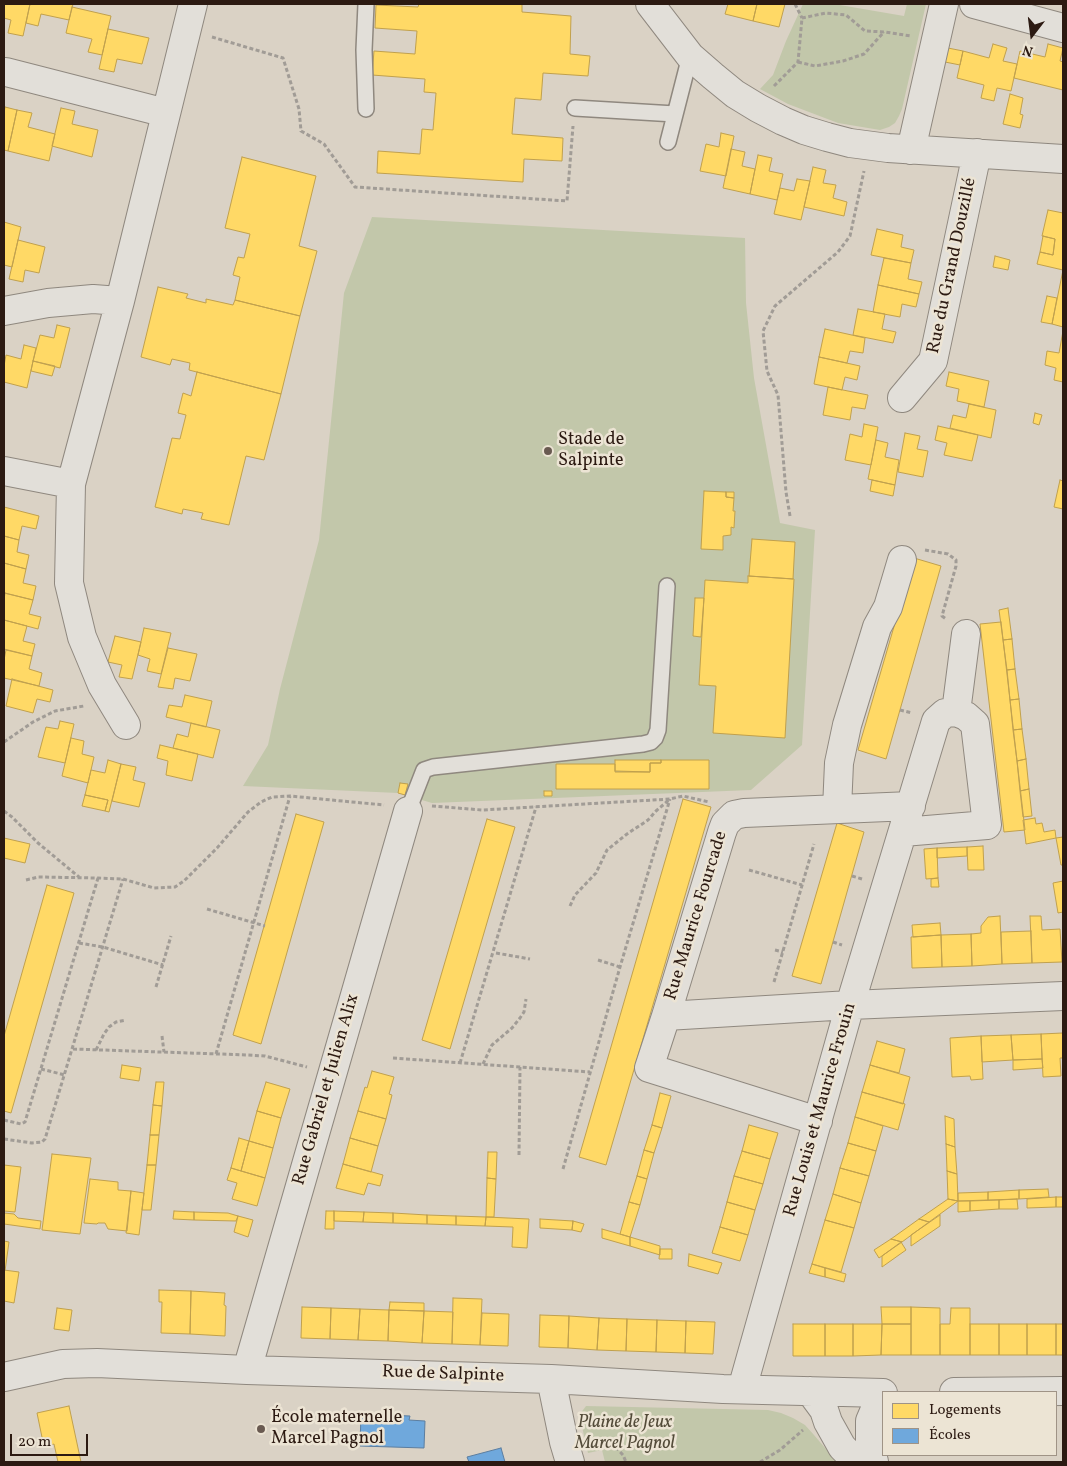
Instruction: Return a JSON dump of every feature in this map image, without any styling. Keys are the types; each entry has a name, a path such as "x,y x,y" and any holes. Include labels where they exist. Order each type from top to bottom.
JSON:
{"street":[{"path":"126,725 98,677 82,637 69,583 72,484 120,301 193,4"},
{"name":"Rue du Grand Douzillé","path":"650,4 690,56 735,94 783,121 819,135 850,142 911,150 1063,159"},
{"path":"911,150 916,121 944,4"},
{"path":"974,4 1063,28"},
{"path":"6,72 166,113"},
{"name":"Rue du Grand Douzillé","path":"902,398 933,362 977,153"},
{"path":"4,311 57,302 93,299 120,301"},
{"path":"4,471 72,484"},
{"path":"838,809 839,763 846,725 877,627 912,555"},
{"path":"903,832 986,825 975,724 966,716 956,712 966,634"},
{"name":"Rue Louis et Maurice Frouin","path":"742,1389 850,1005 936,721 945,713 956,712"},
{"name":"Rue Maurice Fourcade","path":"818,1121 649,1068 726,824 734,815 911,806"},
{"name":"Rue Gabriel et Julien Alix","path":"247,1370 409,808"},
{"name":"Rue Maurice Fourcade","path":"666,1016 850,1005 1063,996"},
{"name":"Rue de Salpinte","path":"4,1376 63,1364 98,1363 247,1370 552,1379 810,1392 882,1393"},
{"path":"552,1379 564,1442 577,1454"},
{"path":"810,1392 824,1410 828,1422 842,1447 857,1462"},
{"path":"874,1462 870,1446 870,1421 882,1395"}],"lane":[{"path":"366,4 364,50 366,109"},
{"path":"668,142 690,56"},
{"path":"575,108 675,114"},
{"path":"409,808 424,770 433,767 651,742 658,730 667,586"}],"path":[{"path":"772,88 798,62 802,18 794,4"},
{"path":"802,18 826,13 846,15 865,31 885,32 919,38"},
{"path":"798,62 816,66 864,54 885,32"},
{"path":"211,37 283,58 299,109 301,131 324,144 355,187 567,201 575,108"},
{"path":"790,516 778,395 767,371 763,331 775,306 838,252 850,236 864,170"},
{"path":"912,555 931,551 948,554 956,560 942,616 966,634"},
{"path":"4,742 33,722 55,711 86,706"},
{"path":"216,1054 290,796"},
{"path":"26,880 38,877 123,879 154,890 175,888 184,882 217,848 248,812 261,802 272,797 290,796 409,808 482,810 670,799 683,796 712,802"},
{"path":"570,906 575,895 596,873 607,850 648,820 670,799"},
{"path":"563,1169 670,799"},
{"path":"460,1063 536,807"},
{"path":"4,811 79,878"},
{"path":"773,987 814,844"},
{"path":"749,870 802,885"},
{"path":"4,1120 22,1124 25,1122 98,878"},
{"path":"4,1139 32,1143 42,1142 45,1139 123,879"},
{"path":"207,909 265,926"},
{"path":"156,987 171,936"},
{"path":"79,943 103,947 163,965"},
{"path":"775,950 783,952"},
{"path":"496,953 530,960"},
{"path":"598,960 620,967"},
{"path":"483,1064 492,1045 512,1028 524,1012 526,999"},
{"path":"96,1050 109,1027 116,1022 126,1020"},
{"path":"162,1036 164,1052"},
{"path":"73,1049 265,1056 308,1067"},
{"path":"393,1058 590,1072"},
{"path":"519,1155 520,1067"},
{"path":"41,1069 65,1075"},
{"path":"760,1462 780,1450 807,1427"},
{"path":"577,1454 599,1443 614,1445 623,1455 626,1462"}],"green space":[{"path":"803,4 834,4 904,16 907,4 926,4 902,109 895,123 880,130 838,123 788,104 760,89 773,75"},
{"name":"Stade de Salpinte","path":"372,217 745,238 746,303 754,378 780,523 815,530 802,745 751,790 432,803 398,793 243,786 268,745 280,689 319,540 344,293"},
{"name":"Plaine de Jeux Marcel Pagnol","path":"586,1406 768,1410 781,1413 805,1425 837,1462 605,1462 602,1450 588,1453 580,1418 580,1414"}],"building: Logements":[{"path":"4,4 30,4 23,36 8,33 11,20 4,18"},
{"path":"30,4 73,4 69,20 41,14 38,26 26,23"},
{"path":"419,4 522,4 522,12 571,16 570,54 590,56 588,76 543,73 541,100 515,98 512,134 563,138 562,161 524,159 523,182 377,173 378,151 420,154 422,129 433,130 436,93 424,92 425,79 372,75 374,51 415,54 417,31 375,28 376,5 418,7"},
{"path":"728,4 757,4 753,21 725,14"},
{"path":"757,4 785,4 779,27 753,21"},
{"path":"72,7 111,16 102,55 88,52 92,39 66,33"},
{"path":"108,29 149,38 142,64 117,59 114,72 99,69"},
{"path":"993,44 1007,48 1003,61 1017,64 1011,91 997,88 994,101 981,98 984,85 957,78 963,51 989,58"},
{"path":"1048,44 1063,48 1060,61 1063,62 1063,90 1014,78 1020,51 1045,57"},
{"path":"948,48 963,51 960,65 945,62"},
{"path":"1010,94 1023,98 1020,114 1023,115 1020,128 1003,124"},
{"path":"5,107 17,110 8,151 4,150"},
{"path":"61,108 75,111 72,124 98,130 92,157 52,146"},
{"path":"17,110 32,113 28,127 55,134 49,161 8,151"},
{"path":"721,133 734,136 726,176 700,171 706,144 719,147"},
{"path":"731,149 745,152 742,166 755,169 750,194 723,188"},
{"path":"758,155 772,158 769,171 783,174 777,200 750,194"},
{"path":"242,157 316,176 299,246 317,251 300,316 235,300 240,277 233,275 238,257 244,258 250,234 225,228"},
{"path":"813,167 826,170 823,183 836,185 833,198 847,202 844,216 804,207"},
{"path":"797,179 810,181 801,220 774,214 780,188 794,191"},
{"path":"1048,210 1063,213 1063,270 1037,264 1040,252 1053,255 1055,239 1042,236"},
{"path":"4,222 21,227 12,267 4,265"},
{"path":"877,229 903,235 901,247 914,250 911,263 871,255"},
{"path":"1043,236 1055,239 1053,255 1040,252"},
{"path":"18,240 45,247 39,273 25,270 23,282 9,279"},
{"path":"995,256 1010,260 1008,270 993,267"},
{"path":"884,258 911,263 908,279 922,282 919,294 878,285"},
{"path":"1063,270 1063,327 1052,324"},
{"path":"878,285 919,294 916,307 902,304 900,317 873,312"},
{"path":"158,287 188,294 186,298 206,303 206,299 233,305 235,300 300,316 281,394 189,370 190,363 172,359 170,365 141,357"},
{"path":"1047,296 1057,298 1052,324 1041,322"},
{"path":"858,309 885,314 882,329 896,332 893,343 853,335"},
{"path":"57,325 70,328 60,368 33,361 40,335 54,338"},
{"path":"825,329 865,338 863,353 850,351 847,363 819,357"},
{"path":"1063,331 1063,382 1054,380 1056,368 1045,365 1047,351 1059,353"},
{"path":"24,345 36,348 27,388 4,382 6,355 21,359"},
{"path":"819,357 860,366 857,380 845,377 842,390 814,384"},
{"path":"33,361 55,366 52,376 31,371"},
{"path":"197,372 281,394 264,460 246,456 229,525 201,519 203,513 183,509 182,514 155,507 172,438 180,439 186,415 178,413 183,393 191,396"},
{"path":"949,372 989,381 984,407 957,401 959,389 946,386"},
{"path":"828,387 868,395 865,409 852,407 850,420 823,415"},
{"path":"969,404 996,410 991,438 950,428 953,415 966,418"},
{"path":"1035,413 1042,415 1039,425 1033,423"},
{"path":"864,424 878,427 871,465 845,460 850,434 862,437"},
{"path":"938,426 978,435 972,461 944,455 947,443 935,440"},
{"path":"905,433 920,436 917,449 928,451 923,477 898,472"},
{"path":"876,440 888,443 885,457 899,460 895,485 868,479"},
{"path":"872,480 895,485 893,496 870,491"},
{"path":"1060,480 1063,481 1063,509 1054,507"},
{"path":"704,491 726,492 726,497 734,498 734,528 731,527 731,535 723,536 723,550 701,549"},
{"path":"726,492 734,492 734,498 726,497"},
{"path":"4,507 39,516 36,529 22,526 19,540 4,536"},
{"path":"4,536 19,540 17,552 29,555 26,569 4,563"},
{"path":"752,539 795,542 793,579 749,576"},
{"path":"914,558 941,566 886,759 858,750"},
{"path":"4,563 26,569 23,583 36,586 33,600 4,593"},
{"path":"748,576 794,579 785,738 713,733 716,686 699,685 705,580 748,583"},
{"path":"5,593 33,600 29,614 41,617 38,629 4,620"},
{"path":"695,598 704,598 701,637 693,636"},
{"path":"1008,608 1012,639 1003,640 999,610"},
{"path":"4,620 27,626 23,641 35,644 32,656 4,649"},
{"path":"1001,622 1025,830 1004,832 980,624"},
{"path":"144,628 171,633 161,674 147,671 150,659 138,655"},
{"path":"115,636 141,642 132,679 119,677 122,665 108,662"},
{"path":"1012,639 1015,669 1007,670 1003,640"},
{"path":"168,648 197,654 190,681 175,678 173,689 158,687"},
{"path":"6,650 32,656 29,669 42,673 39,686 4,678"},
{"path":"1015,669 1019,699 1010,700 1007,670"},
{"path":"12,679 53,690 50,702 37,699 33,713 6,706"},
{"path":"185,695 212,701 206,727 166,717 169,705 182,707"},
{"path":"1019,699 1022,729 1013,730 1010,700"},
{"path":"60,721 74,724 65,763 38,757 46,727 58,729"},
{"path":"191,723 220,730 213,758 173,748 177,734 188,737"},
{"path":"1022,729 1026,759 1017,761 1013,730"},
{"path":"71,738 84,741 82,754 94,757 88,783 62,776"},
{"path":"160,745 198,754 192,781 166,775 168,761 157,758"},
{"path":"1026,759 1029,789 1020,791 1017,761"},
{"path":"108,760 121,764 109,812 105,811 108,800 85,795 91,770 105,773"},
{"path":"615,760 661,760 661,763 650,763 650,772 615,771"},
{"path":"661,760 709,760 709,789 556,789 556,764 615,764 615,772 650,772 650,763 661,763"},
{"path":"121,764 136,767 133,780 145,783 139,807 112,801"},
{"path":"400,783 408,784 405,795 398,793"},
{"path":"1029,789 1032,816 1023,817 1020,791"},
{"path":"544,791 552,791 552,796 544,796"},
{"path":"85,795 108,800 105,811 82,806"},
{"path":"683,799 711,807 606,1165 579,1157"},
{"path":"296,814 324,822 261,1044 233,1035"},
{"path":"1035,818 1036,824 1042,823 1044,832 1055,830 1056,838 1026,844 1023,820"},
{"path":"487,819 515,827 450,1049 422,1040"},
{"path":"837,823 864,832 821,984 792,976"},
{"path":"1063,837 1063,865 1061,865 1056,838"},
{"path":"4,838 30,844 25,863 4,858"},
{"path":"983,846 984,870 968,870 967,847"},
{"path":"967,847 967,856 937,858 937,848"},
{"path":"937,848 938,878 926,879 924,849"},
{"path":"938,878 939,887 931,887 931,879"},
{"path":"1063,881 1063,912 1058,913 1053,883"},
{"path":"47,885 74,893 11,1113 4,1111 4,1036"},
{"path":"1000,916 1002,964 972,966 971,934 981,933 981,926 988,917"},
{"path":"1030,916 1041,916 1042,930 1060,929 1062,962 1032,963"},
{"path":"940,923 941,935 913,937 912,925"},
{"path":"1031,931 1032,963 1002,964 1001,932"},
{"path":"971,934 972,966 942,967 941,935"},
{"path":"941,935 942,967 912,968 911,937"},
{"path":"1063,1033 1063,1058 1060,1058 1061,1076 1043,1077 1041,1034"},
{"path":"1041,1034 1042,1059 1013,1060 1011,1035"},
{"path":"1011,1035 1013,1060 982,1062 981,1036"},
{"path":"981,1036 983,1079 971,1080 970,1076 952,1077 950,1038"},
{"path":"877,1041 905,1049 899,1073 870,1065"},
{"path":"1042,1059 1043,1068 1013,1070 1013,1060"},
{"path":"122,1065 141,1068 139,1081 120,1078"},
{"path":"870,1065 910,1077 903,1104 862,1092"},
{"path":"372,1071 394,1077 389,1094 392,1095 386,1119 358,1111"},
{"path":"156,1082 164,1082 162,1106 153,1105"},
{"path":"266,1082 290,1089 281,1118 257,1111"},
{"path":"862,1092 905,1104 898,1130 855,1117"},
{"path":"660,1093 671,1096 662,1128 652,1125"},
{"path":"153,1105 162,1106 159,1135 150,1135"},
{"path":"257,1111 281,1118 273,1148 249,1141"},
{"path":"358,1111 386,1119 378,1146 350,1138"},
{"path":"945,1116 954,1119 955,1147 946,1144"},
{"path":"855,1117 883,1126 876,1151 848,1143"},
{"path":"652,1125 662,1128 654,1153 644,1150"},
{"path":"749,1125 778,1133 770,1159 742,1151"},
{"path":"150,1135 159,1135 156,1165 147,1165"},
{"path":"239,1138 249,1141 241,1171 231,1168"},
{"path":"350,1138 378,1146 371,1172 343,1164"},
{"path":"249,1141 273,1148 265,1178 241,1171"},
{"path":"848,1143 876,1151 869,1176 840,1168"},
{"path":"946,1144 955,1147 957,1174 947,1171"},
{"path":"644,1150 654,1153 647,1179 637,1176"},
{"path":"742,1151 770,1159 763,1184 734,1176"},
{"path":"488,1152 497,1152 496,1179 487,1178"},
{"path":"52,1154 91,1158 80,1234 42,1230"},
{"path":"343,1164 383,1175 380,1186 368,1183 364,1195 336,1188"},
{"path":"4,1165 21,1167 15,1212 4,1211"},
{"path":"147,1165 156,1165 151,1210 142,1210"},
{"path":"231,1168 265,1178 257,1206 232,1199 237,1183 227,1180"},
{"path":"840,1168 869,1176 861,1203 833,1194"},
{"path":"947,1171 957,1174 958,1201 948,1199"},
{"path":"637,1176 647,1179 640,1205 629,1202"},
{"path":"734,1176 763,1184 755,1210 727,1202"},
{"path":"487,1178 496,1179 494,1217 486,1217"},
{"path":"90,1179 118,1182 118,1190 131,1191 127,1231 108,1229 105,1223 84,1223"},
{"path":"1048,1189 1049,1197 1019,1199 1019,1190"},
{"path":"1019,1190 1019,1199 988,1200 988,1192"},
{"path":"131,1191 144,1193 139,1235 126,1233"},
{"path":"988,1192 988,1200 958,1201 958,1193"},
{"path":"833,1194 861,1203 854,1228 825,1220"},
{"path":"1056,1197 1056,1207 1027,1208 1027,1199"},
{"path":"1056,1197 1063,1197 1063,1207 1056,1207"},
{"path":"948,1199 958,1201 929,1222 919,1219"},
{"path":"1017,1199 1018,1209 999,1209 999,1200"},
{"path":"999,1200 999,1209 970,1211 970,1201"},
{"path":"958,1201 970,1201 970,1211 958,1212"},
{"path":"629,1202 640,1205 630,1237 620,1234"},
{"path":"727,1202 755,1210 748,1235 720,1227"},
{"path":"174,1211 194,1212 194,1220 173,1219"},
{"path":"326,1211 334,1211 334,1229 325,1229"},
{"path":"334,1211 364,1212 363,1222 334,1221"},
{"path":"194,1212 228,1213 238,1216 236,1221 194,1220"},
{"path":"364,1212 393,1213 393,1223 363,1222"},
{"path":"4,1213 14,1214 18,1218 41,1221 40,1229 4,1224"},
{"path":"393,1213 427,1215 427,1224 393,1223"},
{"path":"427,1215 456,1216 456,1225 427,1224"},
{"path":"940,1215 940,1226 911,1246 911,1235"},
{"path":"238,1216 253,1220 248,1237 234,1232"},
{"path":"456,1216 486,1217 485,1226 456,1225"},
{"path":"486,1217 529,1219 527,1248 512,1247 513,1227 485,1226"},
{"path":"540,1219 573,1221 572,1230 540,1228"},
{"path":"919,1219 929,1222 902,1242 891,1239"},
{"path":"825,1220 854,1228 841,1272 812,1264"},
{"path":"573,1221 584,1224 581,1232 572,1230"},
{"path":"720,1227 748,1235 740,1261 712,1253"},
{"path":"602,1229 630,1237 630,1246 602,1238"},
{"path":"630,1237 660,1246 660,1255 630,1246"},
{"path":"891,1239 902,1242 879,1258 874,1250"},
{"path":"4,1241 9,1242 5,1271 4,1270"},
{"path":"901,1242 906,1250 882,1267 882,1256"},
{"path":"660,1249 672,1249 672,1259 659,1259"},
{"path":"689,1254 722,1263 718,1274 688,1266"},
{"path":"812,1264 825,1268 825,1277 809,1273"},
{"path":"825,1268 846,1274 844,1282 825,1277"},
{"path":"4,1270 19,1272 14,1303 4,1301"},
{"path":"159,1290 191,1291 190,1334 161,1333 162,1302 159,1302"},
{"path":"191,1291 225,1293 225,1336 190,1334"},
{"path":"453,1298 482,1299 480,1345 452,1344"},
{"path":"390,1302 424,1303 424,1311 389,1310"},
{"path":"302,1307 331,1308 330,1339 301,1338"},
{"path":"881,1307 911,1307 911,1324 882,1324"},
{"path":"911,1307 940,1308 940,1355 911,1355"},
{"path":"57,1308 72,1310 69,1331 54,1329"},
{"path":"331,1308 360,1309 358,1340 330,1339"},
{"path":"951,1308 970,1308 970,1355 940,1355 940,1324 950,1324"},
{"path":"360,1309 389,1310 388,1341 358,1340"},
{"path":"389,1310 424,1311 422,1343 388,1341"},
{"path":"424,1311 453,1312 452,1344 422,1343"},
{"path":"482,1313 509,1314 508,1346 480,1345"},
{"path":"540,1315 569,1316 568,1348 539,1347"},
{"path":"569,1316 599,1318 597,1350 568,1348"},
{"path":"599,1318 627,1319 626,1351 597,1350"},
{"path":"627,1319 657,1320 656,1352 626,1351"},
{"path":"657,1320 686,1321 685,1353 656,1352"},
{"path":"686,1321 715,1322 713,1354 685,1353"},
{"path":"793,1324 825,1324 825,1356 793,1356"},
{"path":"825,1324 853,1324 853,1356 825,1356"},
{"path":"853,1324 882,1324 881,1355 853,1356"},
{"path":"882,1324 911,1324 911,1355 881,1355"},
{"path":"970,1324 999,1324 999,1355 970,1355"},
{"path":"999,1324 1027,1324 1027,1355 999,1355"},
{"path":"1027,1324 1056,1324 1056,1355 1027,1355"},
{"path":"1056,1324 1063,1324 1063,1355 1056,1355"},
{"path":"69,1406 81,1462 58,1462 54,1444 44,1447 37,1413"}],"building: Écoles":[{"path":"361,1414 410,1416 409,1420 425,1421 424,1448 360,1446"},
{"path":"501,1448 505,1462 469,1462 467,1457"}],"place":[{"name":"Stade de Salpinte","path":"548,451"},
{"name":"École maternelle Marcel Pagnol","path":"261,1429"}]}
